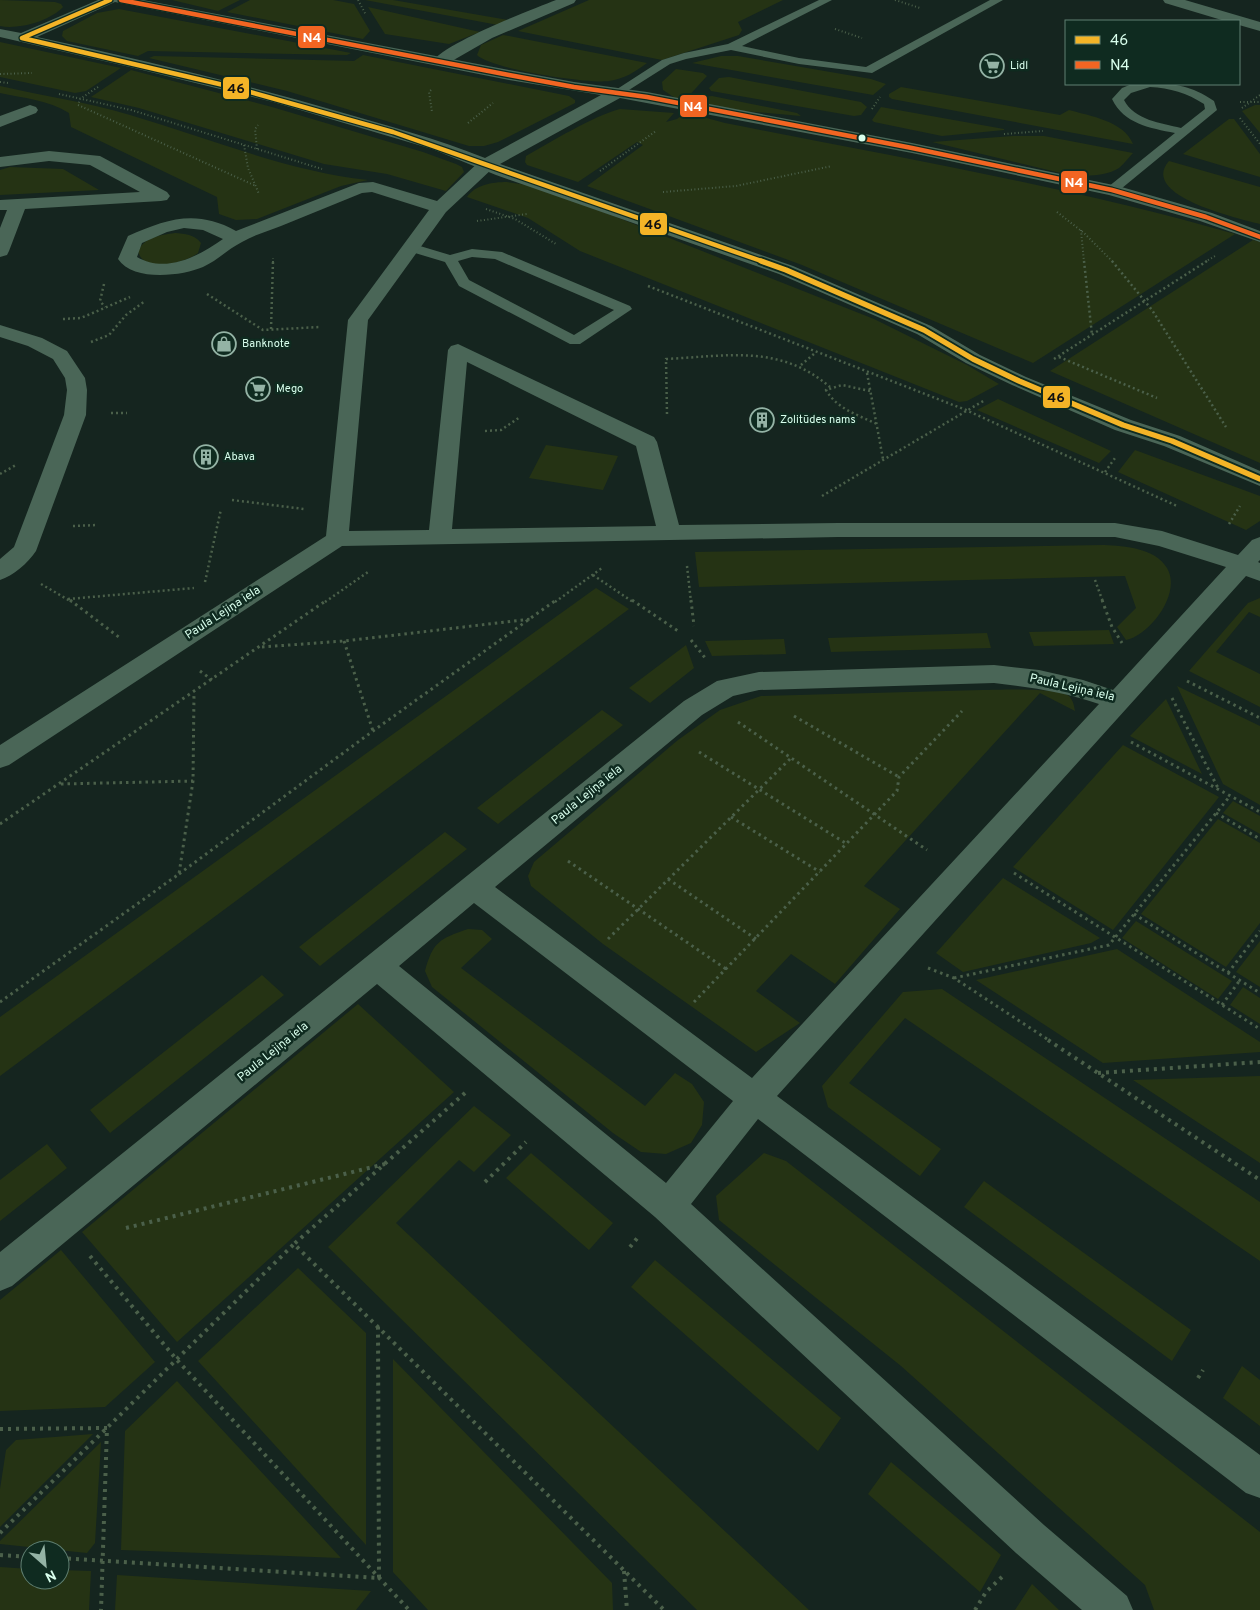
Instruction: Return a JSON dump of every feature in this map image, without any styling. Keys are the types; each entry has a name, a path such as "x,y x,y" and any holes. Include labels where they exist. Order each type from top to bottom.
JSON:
{"street":[{"path":"22,38 110,0"},
{"path":"121,0 509,75 647,97 912,148 1112,190 1206,218 1260,237"},
{"path":"440,62 497,30 569,0"},
{"path":"1170,0 1237,20"},
{"path":"1240,21 1260,27"},
{"path":"0,34 135,63 270,96 438,145 568,194 786,270 924,330 1019,381 1123,425 1172,441 1259,478"},
{"path":"617,93 487,164 440,208 358,320 336,539 776,531 1115,530 1147,535 1251,568"},
{"path":"0,122 30,110"},
{"path":"0,162 49,156 94,160 161,196 9,205 0,251"},
{"path":"235,238 218,227 198,222 165,226 134,240 127,259 136,265 148,269 180,268 196,263 215,253 235,238 359,188 373,187 440,208"},
{"path":"0,331 35,342 60,355 75,378 78,390 74,415 24,551 0,572"},
{"path":"440,537 458,350 646,442 676,533"},
{"name":"Paula Lejiņa iela","path":"0,758 336,539"},
{"name":"Paula Lejiņa iela","path":"0,1274 704,700 726,688 759,681 994,674 1039,679 1074,687 1117,701 1251,568 1260,545"},
{"path":"668,1207 754,1099 1117,701"},
{"path":"474,887 1260,1479"},
{"path":"377,966 668,1207 1030,1539 1113,1610"}],"lane":[{"path":"617,93 666,62 684,56 731,47 827,0"},
{"path":"731,47 799,61 868,71 998,0"},
{"path":"1145,85 1123,92 1118,99 1120,107 1129,114 1144,121 1183,132"},
{"path":"1112,190 1210,110 1210,102 1200,95 1176,87 1159,85"},
{"path":"415,242 450,259 464,283 575,341 625,309 497,255 472,253 450,259"}],"path":[{"path":"796,15 902,52"},
{"path":"435,87 429,92 429,102 433,114 433,135 438,145 491,106 509,75"},
{"path":"867,116 882,95"},
{"path":"1235,112 1260,95"},
{"path":"80,99 78,105 256,186"},
{"path":"1239,117 1260,144"},
{"path":"598,173 662,128"},
{"path":"244,145 248,168 271,223 273,235 271,329"},
{"path":"659,192 736,186 834,166"},
{"path":"1050,207 1081,229 1146,300 1259,478 1226,529"},
{"path":"415,242 481,220 515,219 528,214"},
{"path":"1081,229 1092,335"},
{"path":"1051,362 1220,253"},
{"path":"105,307 100,301 106,277"},
{"path":"203,292 263,330 327,326"},
{"path":"60,355 109,335 126,315 149,298"},
{"path":"801,365 814,353"},
{"path":"646,442 667,424 666,359 772,357 801,365 822,377 830,387"},
{"path":"867,373 883,459"},
{"path":"870,391 849,385 830,387 826,390 828,396 839,406 877,424"},
{"path":"450,431 501,430 551,395"},
{"path":"776,531 798,511 883,459 991,397"},
{"path":"232,500 311,510"},
{"path":"68,599 204,587 222,509"},
{"path":"676,533 694,626"},
{"path":"0,824 262,647 396,553 403,537"},
{"path":"0,1002 179,874 373,731 607,565"},
{"path":"593,576 678,631"},
{"path":"1095,580 1112,627 1126,650"},
{"path":"37,582 68,599 122,640"},
{"path":"262,647 533,619"},
{"path":"691,640 696,644 696,638"},
{"path":"344,640 373,731"},
{"path":"691,1006 897,791 899,777 982,690 994,674"},
{"path":"1182,678 1260,718"},
{"path":"742,684 899,777"},
{"path":"179,874 193,781 194,692"},
{"path":"1170,694 1218,789"},
{"path":"704,700 874,815 962,871"},
{"path":"664,732 847,844"},
{"path":"1129,741 1260,812"},
{"path":"603,944 791,758"},
{"path":"60,784 193,781"},
{"path":"954,978 1109,944 1230,796"},
{"path":"1216,814 1260,839"},
{"path":"732,817 820,872"},
{"path":"535,838 726,969"},
{"path":"1012,872 1260,1029"},
{"path":"668,880 756,939"},
{"path":"1134,914 1260,992"},
{"path":"1228,972 1260,931"},
{"path":"919,964 954,978 1260,1180"},
{"path":"1222,1005 1240,980"},
{"path":"1098,1073 1260,1062"},
{"path":"0,1533 294,1244 462,1097 470,1087"},
{"path":"485,1182 530,1138"},
{"path":"125,1228 385,1164"},
{"path":"63,1223 177,1360 409,1610"},
{"path":"294,1244 664,1610"},
{"path":"378,1326 379,1578"},
{"path":"0,1429 107,1428"},
{"path":"101,1610 101,1560 107,1428"},
{"path":"0,1555 20,1556"},
{"path":"70,1558 379,1578"},
{"path":"624,1570 627,1610"}],"green space":[{"path":"0,0 55,2 63,7 42,20 16,27 7,27 0,26"},
{"path":"172,0 240,0 218,11"},
{"path":"250,0 333,0 354,4 370,31 363,39 227,12"},
{"path":"365,0 393,0 508,20 498,25"},
{"path":"589,0 783,0 738,22 742,30 739,35 662,60 518,31"},
{"path":"368,7 480,32 449,44 385,34"},
{"path":"119,9 351,53 347,55 148,51 138,56 67,41 62,36 63,31 97,13"},
{"path":"503,35 647,63 624,77 609,81 598,81 562,78 519,70 486,60 477,55 481,45"},
{"path":"0,42 121,68 86,91 75,93 0,77"},
{"path":"363,55 569,96 575,100 575,103 498,142 484,146 469,146 287,91 149,58 154,56 354,61"},
{"path":"721,56 738,56 871,79 886,84 873,95 692,63"},
{"path":"676,69 703,73 707,76 685,100 675,98 663,90 662,82"},
{"path":"131,70 272,107 423,152 456,164 462,167 464,172 446,191 387,174 324,164 139,108 91,97"},
{"path":"729,77 861,102 867,107 861,115 854,116 711,91 709,88 719,78"},
{"path":"0,86 114,110 277,162 337,176 368,180 341,186 257,219 236,220 219,214 217,197 71,127 69,113 53,105 0,93"},
{"path":"901,87 1060,115 1069,110 1096,117 1114,125 1129,136 1133,144 889,97 889,94"},
{"path":"712,96 797,113 801,116 744,111 696,103 702,97"},
{"path":"1255,105 1260,105 1260,133 1242,111"},
{"path":"881,107 1004,130 942,136 874,122 872,120"},
{"path":"620,109 674,113 666,122 677,119 682,115 703,117 725,123 981,173 1109,201 1235,234 1033,363 802,265 587,186 643,145 637,142 578,182 527,165 525,162 526,156 585,123"},
{"path":"1229,119 1234,119 1260,154 1260,177 1183,154"},
{"path":"1013,136 1044,136 1133,153 1114,171 1095,175 1069,175 932,142"},
{"path":"1169,161 1260,187 1260,224 1215,211 1179,195 1167,185 1163,174"},
{"path":"10,167 63,169 99,190 0,195 0,170"},
{"path":"507,182 527,185 601,211 874,319 967,365 999,384 967,401 959,402 580,251 528,218 467,197 470,193 484,185"},
{"path":"175,233 189,235 198,240 201,243 198,253 175,263 165,264 148,262 141,258 138,251 149,240"},
{"path":"1253,240 1260,242 1260,463 1050,371"},
{"path":"998,399 1111,451 1099,463 977,410"},
{"path":"546,445 618,456 603,490 529,478"},
{"path":"1135,450 1260,496 1260,521 1246,530 1118,472"},
{"path":"1104,545 1130,547 1147,552 1162,561 1171,578 1167,600 1161,612 1145,630 1126,640 1117,627 1136,608 1125,576 699,587 695,552"},
{"path":"596,588 629,609 0,1076 0,1017"},
{"path":"1260,598 1260,617 1249,612 1216,652 1260,674 1260,707 1189,671 1248,603"},
{"path":"1109,630 1114,644 1034,646 1029,632"},
{"path":"987,633 991,648 831,652 828,638"},
{"path":"784,639 786,654 712,656 705,641"},
{"path":"686,645 694,668 650,703 629,688"},
{"path":"1177,686 1260,726 1260,805 1223,784"},
{"path":"1027,690 1062,693 1069,696 1075,711 1040,693 864,886 900,909 835,984 791,954 756,991 800,1023 756,1052 603,944 531,886 528,876 534,862 678,740 720,710 761,696"},
{"path":"1166,699 1202,774 1130,736"},
{"path":"602,710 623,725 498,824 477,808"},
{"path":"1123,745 1219,797 1113,930 1013,867"},
{"path":"1233,801 1260,816 1260,834 1223,813"},
{"path":"1218,819 1260,843 1260,923 1226,967 1141,914"},
{"path":"445,832 467,849 320,966 299,947"},
{"path":"1003,878 1100,938 1091,943 963,972 936,953"},
{"path":"1136,921 1232,981 1218,999 1122,938"},
{"path":"468,929 482,930 492,939 461,968 645,1106 675,1073 692,1084 704,1102 702,1125 691,1143 666,1154 641,1152 613,1133 432,987 425,971 434,948 444,939"},
{"path":"1260,941 1260,987 1236,972"},
{"path":"1117,949 1260,1042 1260,1052 1103,1063 976,980"},
{"path":"262,975 284,995 110,1133 90,1110"},
{"path":"1243,987 1260,998 1260,1024 1230,1005"},
{"path":"942,989 1260,1202 1260,1261 905,1018 849,1083 941,1149 920,1176 828,1107 822,1086 903,992"},
{"path":"358,1004 454,1092 177,1342 82,1232"},
{"path":"1260,1076 1260,1163 1133,1080"},
{"path":"474,1106 511,1135 474,1172 459,1160 396,1223 809,1610 697,1610 328,1247"},
{"path":"47,1144 67,1168 0,1221 0,1180"},
{"path":"531,1153 613,1223 589,1250 506,1178"},
{"path":"764,1153 786,1161 1260,1532 1260,1610 1154,1610 1145,1585 901,1366 719,1220 716,1196"},
{"path":"984,1181 1191,1330 1172,1361 964,1207"},
{"path":"61,1250 155,1362 105,1407 0,1411 0,1300"},
{"path":"655,1260 841,1418 818,1451 631,1287"},
{"path":"298,1268 366,1333 366,1545 198,1361"},
{"path":"393,1359 612,1583 613,1610 428,1610 393,1572"},
{"path":"1242,1366 1260,1380 1260,1426 1223,1398"},
{"path":"177,1381 341,1558 121,1550 125,1431"},
{"path":"93,1434 0,1527 0,1489 6,1450 16,1440"},
{"path":"101,1442 95,1543 87,1553 70,1551 70,1540 20,1540 20,1546 0,1544 0,1541"},
{"path":"891,1462 1001,1555 980,1592 868,1494"},
{"path":"0,1567 20,1568 20,1590 70,1590 70,1570 91,1571 89,1610 0,1610"},
{"path":"117,1575 371,1591 356,1610 115,1610"},
{"path":"1032,1584 1059,1610 1015,1610"}],"transit line":[{"name":"46","path":"22,38 110,0"},
{"name":"N4","path":"121,0 509,75 574,87 647,97 912,148 1112,190 1206,217 1260,237"},
{"name":"46","path":"22,38 232,87 393,132 786,270 924,330 973,359 1019,381 1123,425 1172,441 1260,479"}],"place":[{"name":"Lidl","path":"992,66"},
{"name":"Banknote","path":"224,344"},
{"name":"Mego","path":"258,389"},
{"name":"Zolitūdes nams","path":"762,420"},
{"name":"Abava","path":"206,457"}]}
